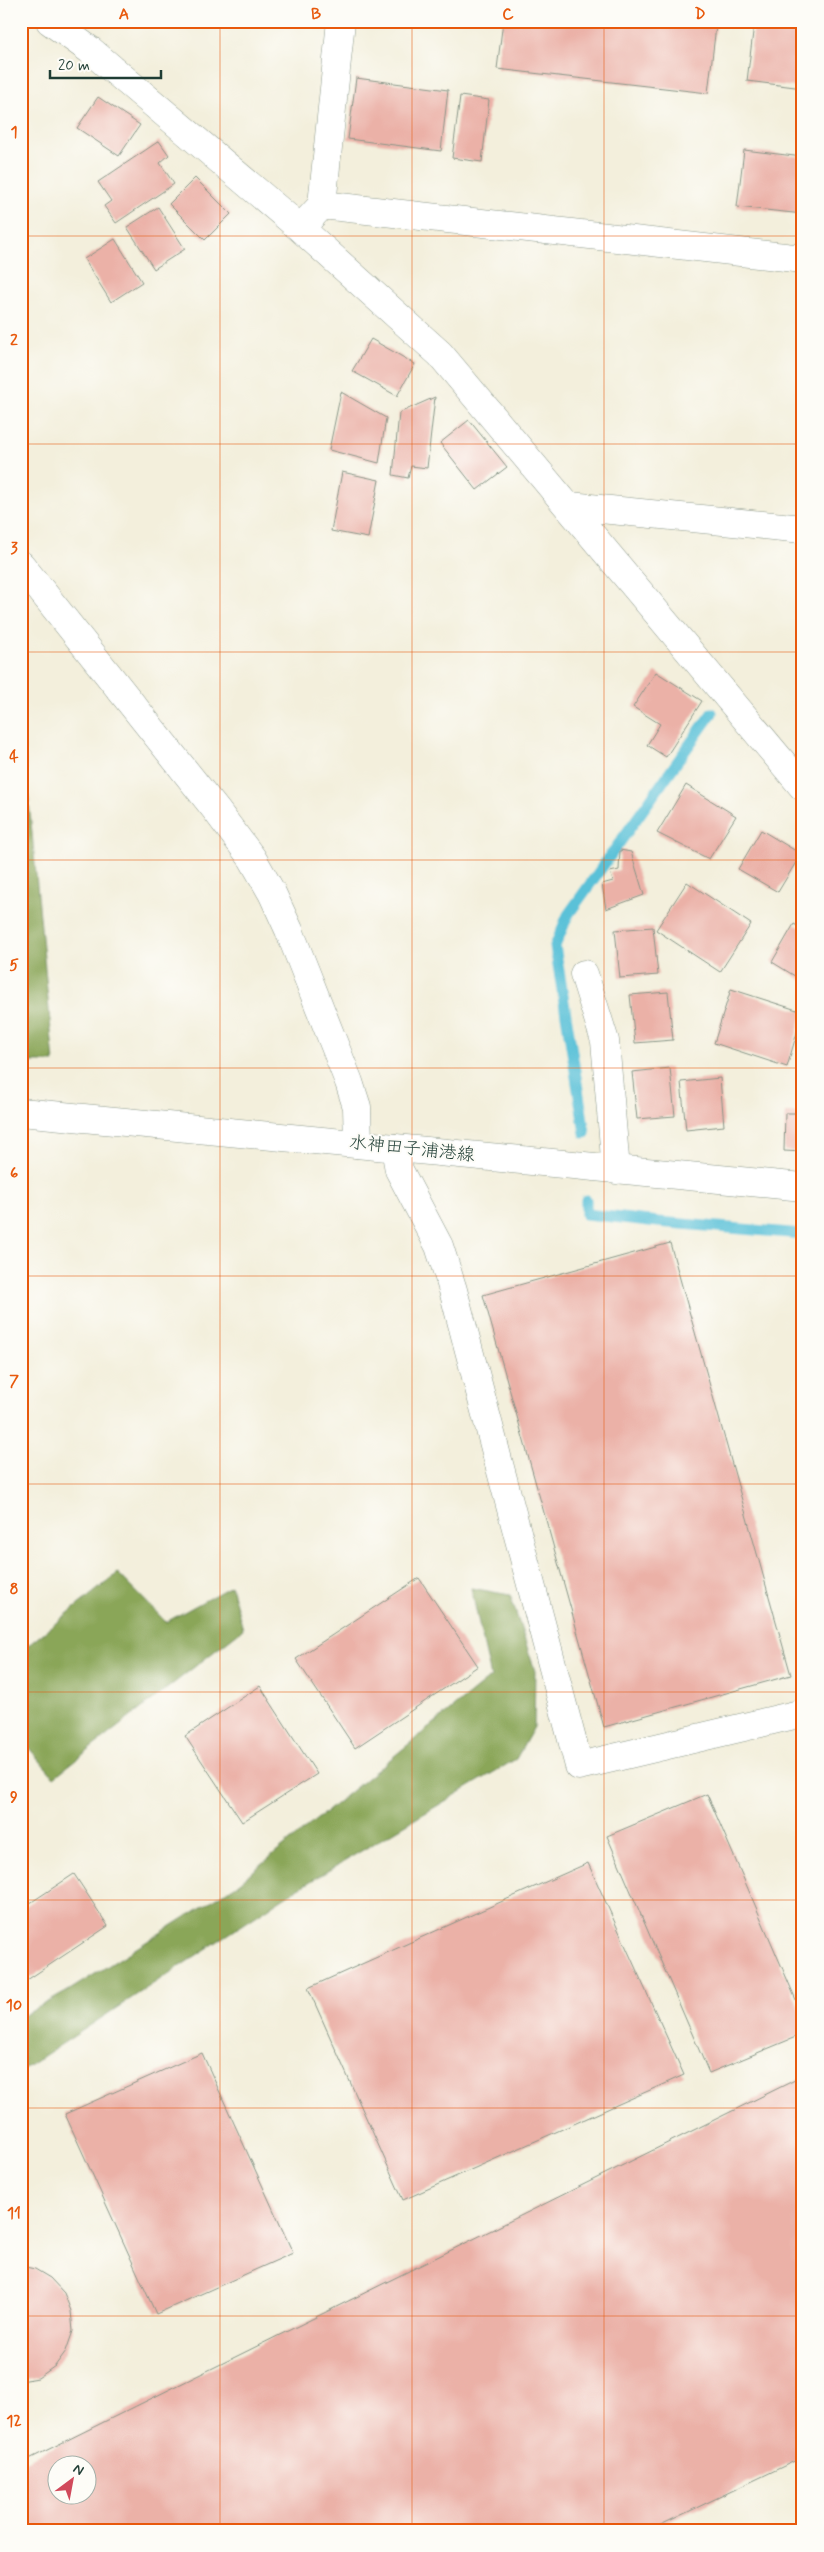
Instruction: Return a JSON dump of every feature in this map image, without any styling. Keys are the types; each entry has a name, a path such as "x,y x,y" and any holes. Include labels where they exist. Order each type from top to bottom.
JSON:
{"street":[{"path":"300,228 322,205 340,21"},
{"path":"58,24 300,228 440,354 570,506 803,787"},
{"path":"322,205 803,259"},
{"path":"570,506 803,528"},
{"path":"21,565 252,858 272,893 289,930 349,1082 357,1107 358,1144"},
{"path":"584,974 605,1041 616,1170"},
{"name":"水神田子浦港線","path":"21,1112 803,1187"},
{"path":"395,1148 399,1170 439,1246 453,1290 579,1766 803,1713"}],"green space":[{"path":"21,718 54,1062 21,1062"},
{"path":"118,1573 166,1622 231,1586 243,1629 54,1777 21,1739 21,1651"},
{"path":"471,1588 510,1595 535,1671 534,1727 516,1759 294,1891 21,2071 21,2017 68,1991 235,1886 491,1677"}],"building":[{"path":"503,21 677,21 716,26 708,93 497,69"},
{"path":"754,24 803,30 803,88 747,81"},
{"path":"356,78 448,90 441,151 348,139"},
{"path":"460,96 489,100 482,162 452,158"},
{"path":"98,97 140,125 119,156 77,128"},
{"path":"159,141 169,155 160,163 174,184 116,223 104,206 111,201 98,182"},
{"path":"744,150 803,157 803,214 737,207"},
{"path":"195,178 231,214 205,240 169,204"},
{"path":"158,207 185,249 154,269 127,227"},
{"path":"115,239 142,282 111,302 84,259"},
{"path":"371,339 415,364 397,396 352,371"},
{"path":"341,392 386,418 379,463 329,450"},
{"path":"435,397 427,468 411,466 408,478 393,475 399,413"},
{"path":"469,420 507,467 477,490 440,443"},
{"path":"342,472 379,480 368,538 331,531"},
{"path":"656,672 702,701 666,757 647,745 660,724 633,707"},
{"path":"686,785 736,816 709,859 657,833"},
{"path":"761,830 801,854 778,892 738,869"},
{"path":"620,850 631,852 644,895 606,909 602,884 613,881 610,872 619,870"},
{"path":"687,882 751,924 720,972 656,930"},
{"path":"794,924 803,929 803,981 772,962"},
{"path":"653,927 658,975 620,978 615,930"},
{"path":"731,989 803,1012 787,1067 714,1043"},
{"path":"668,992 673,1040 635,1043 630,995"},
{"path":"670,1068 675,1116 637,1119 632,1072"},
{"path":"720,1078 724,1126 686,1130 681,1082"},
{"path":"785,1113 803,1113 803,1152 784,1151"},
{"path":"670,1243 791,1675 604,1727 483,1295"},
{"path":"419,1578 478,1666 355,1748 296,1659"},
{"path":"260,1686 317,1774 242,1822 185,1736"},
{"path":"707,1794 803,2016 803,2034 709,2073 607,1836"},
{"path":"588,1863 684,2075 403,2200 308,1988"},
{"path":"74,1874 108,1926 21,1984 21,1909"},
{"path":"202,2053 293,2253 156,2314 65,2114"},
{"path":"803,2076 803,2457 648,2531 21,2531 21,2463"},
{"path":"21,2266 35,2269 50,2278 64,2293 71,2311 73,2331 66,2351 55,2366 38,2378 21,2381"}],"waterway":[{"path":"585,1133 555,946 568,915 712,713"},
{"path":"586,1200 586,1214 803,1234"}]}
